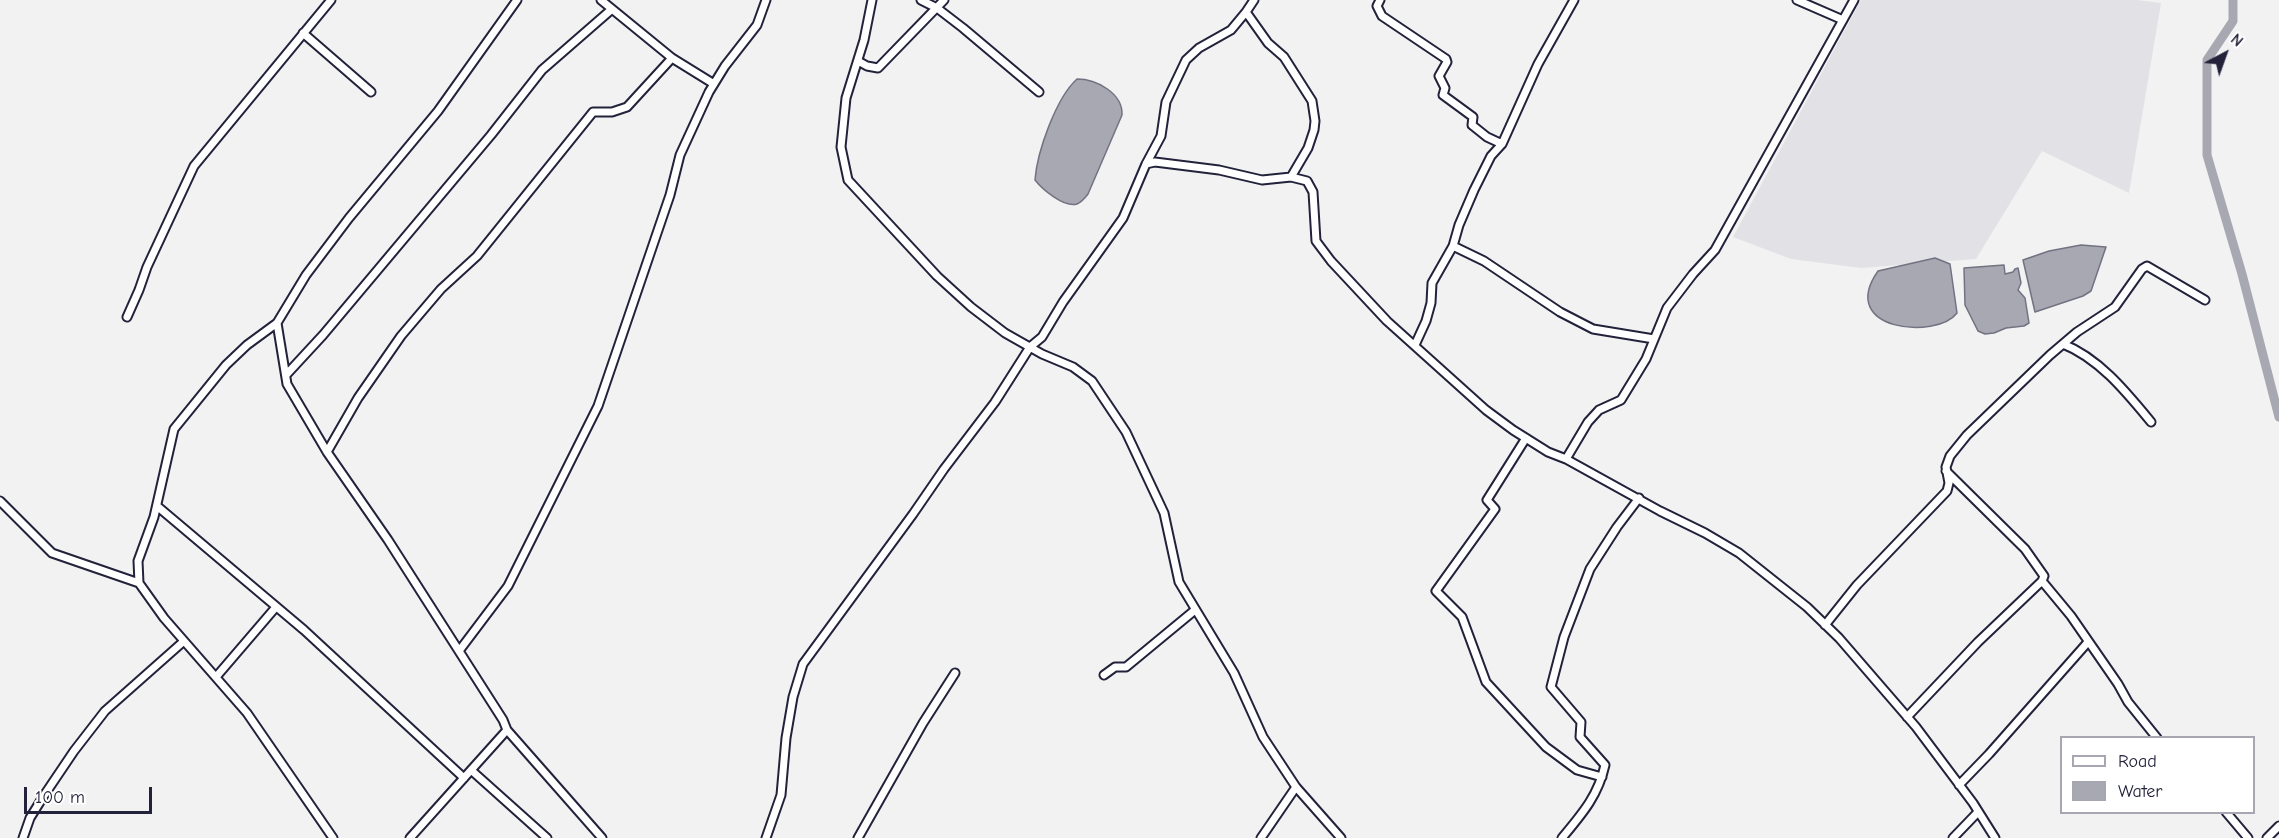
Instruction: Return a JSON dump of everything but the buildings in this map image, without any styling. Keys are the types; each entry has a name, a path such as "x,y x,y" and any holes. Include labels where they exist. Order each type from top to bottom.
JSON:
{"street":[{"path":"127,317 140,290 147,267 194,166 331,0"},
{"path":"139,583 138,561 157,506 174,429 226,365 247,345 277,323 306,275 349,218 438,111 517,0"},
{"path":"601,0 672,58 714,84"},
{"path":"459,651 508,586 598,406 670,195 680,156 714,84 725,66 754,30 766,0"},
{"path":"872,0 858,61 846,98 841,147 848,180 936,276 971,307 1005,333 1073,367 1092,381 1126,432 1164,513 1179,582 1234,673 1263,737 1296,787 1341,838"},
{"path":"921,0 937,8 1039,92"},
{"path":"858,61 878,68 944,0"},
{"path":"766,838 781,795 786,738 793,697 803,664 995,402 1030,347 1042,337 1063,302 1123,218 1146,164 1161,136 1172,86 1186,60 1207,42 1231,30 1254,0"},
{"path":"1368,0 1379,3 1382,15 1446,59 1447,62 1439,76 1445,88 1443,95 1473,117 1472,125 1477,131 1502,144"},
{"path":"1414,345 1426,321 1431,303 1432,283 1453,246 1458,225 1474,190 1491,156 1502,144 1538,64 1574,0"},
{"path":"1797,0 1843,20"},
{"path":"1566,459 1588,422 1599,410 1621,400 1646,359 1667,308 1693,273 1715,250 1854,0"},
{"path":"286,375 491,135 542,70 612,9"},
{"path":"1246,12 1268,43 1284,57 1311,101 1315,121 1314,130 1308,148 1291,177"},
{"path":"303,33 371,92"},
{"path":"327,452 358,398 401,336 441,290 477,256 593,112 612,112 627,107 672,58"},
{"path":"1146,164 1155,162 1219,170 1262,180 1291,177 1307,181 1314,192 1316,241 1331,261 1387,321 1486,410 1526,438 1548,452 1566,459 1739,553 1806,607 1825,625 1907,717 1959,785 1995,838"},
{"path":"1453,246 1485,261 1560,312 1593,329 1654,339"},
{"path":"1825,625 1857,585 1947,492 1950,456 1967,435 2063,344 2115,307 2142,269 2147,266 2205,300"},
{"path":"277,323 287,384 327,452 388,540 503,720 507,730 602,838"},
{"path":"2063,344 2079,350 2115,381 2151,422"},
{"path":"1526,438 1487,500 1495,509 1436,591 1462,617 1486,682 1546,747 1577,770 1602,777"},
{"path":"1907,717 1978,642 2042,581 2044,576 2025,549 1947,471"},
{"path":"1562,838 1589,806 1605,765 1580,737 1581,722 1551,687 1563,637 1590,569 1639,498"},
{"path":"0,501 52,553 139,583 184,641 247,713 333,838"},
{"path":"157,506 312,638 464,778"},
{"path":"2042,581 2071,616 2128,702 2155,736"},
{"path":"216,677 276,607"},
{"path":"1104,675 1115,667 1126,667 1195,610"},
{"path":"23,838 30,818 43,797 105,711 184,641"},
{"path":"1959,785 2088,642"},
{"path":"858,838 923,723 956,673"},
{"path":"410,838 507,730"},
{"path":"471,771 547,838"},
{"path":"1261,838 1296,787"},
{"path":"1953,838 1978,812"},
{"path":"2227,814 2248,838"},
{"path":"2267,838 2279,826"}],"shaded area":[{"path":"1861,0 2137,0 2161,3 2129,193 2042,151 1976,259 1861,268 1791,259 1733,237"}],"water":[{"path":"1077,79 1092,82 1107,89 1118,100 1122,115 1088,194 1077,204 1072,204 1054,197 1035,180 1039,155 1049,126 1062,99"},
{"path":"2081,245 2106,247 2091,291 2083,296 2035,312 2023,260 2049,251"},
{"path":"1935,258 1950,264 1957,313 1946,321 1930,326 1894,325 1879,318 1870,307 1869,291 1878,271"},
{"path":"2004,265 2005,274 2018,268 2021,283 2018,290 2025,298 2029,323 1985,334 1978,331 1965,305 1964,268"}],"waterway":[{"path":"2233,0 2233,21 2207,60 2207,155 2242,274 2279,417"}]}
